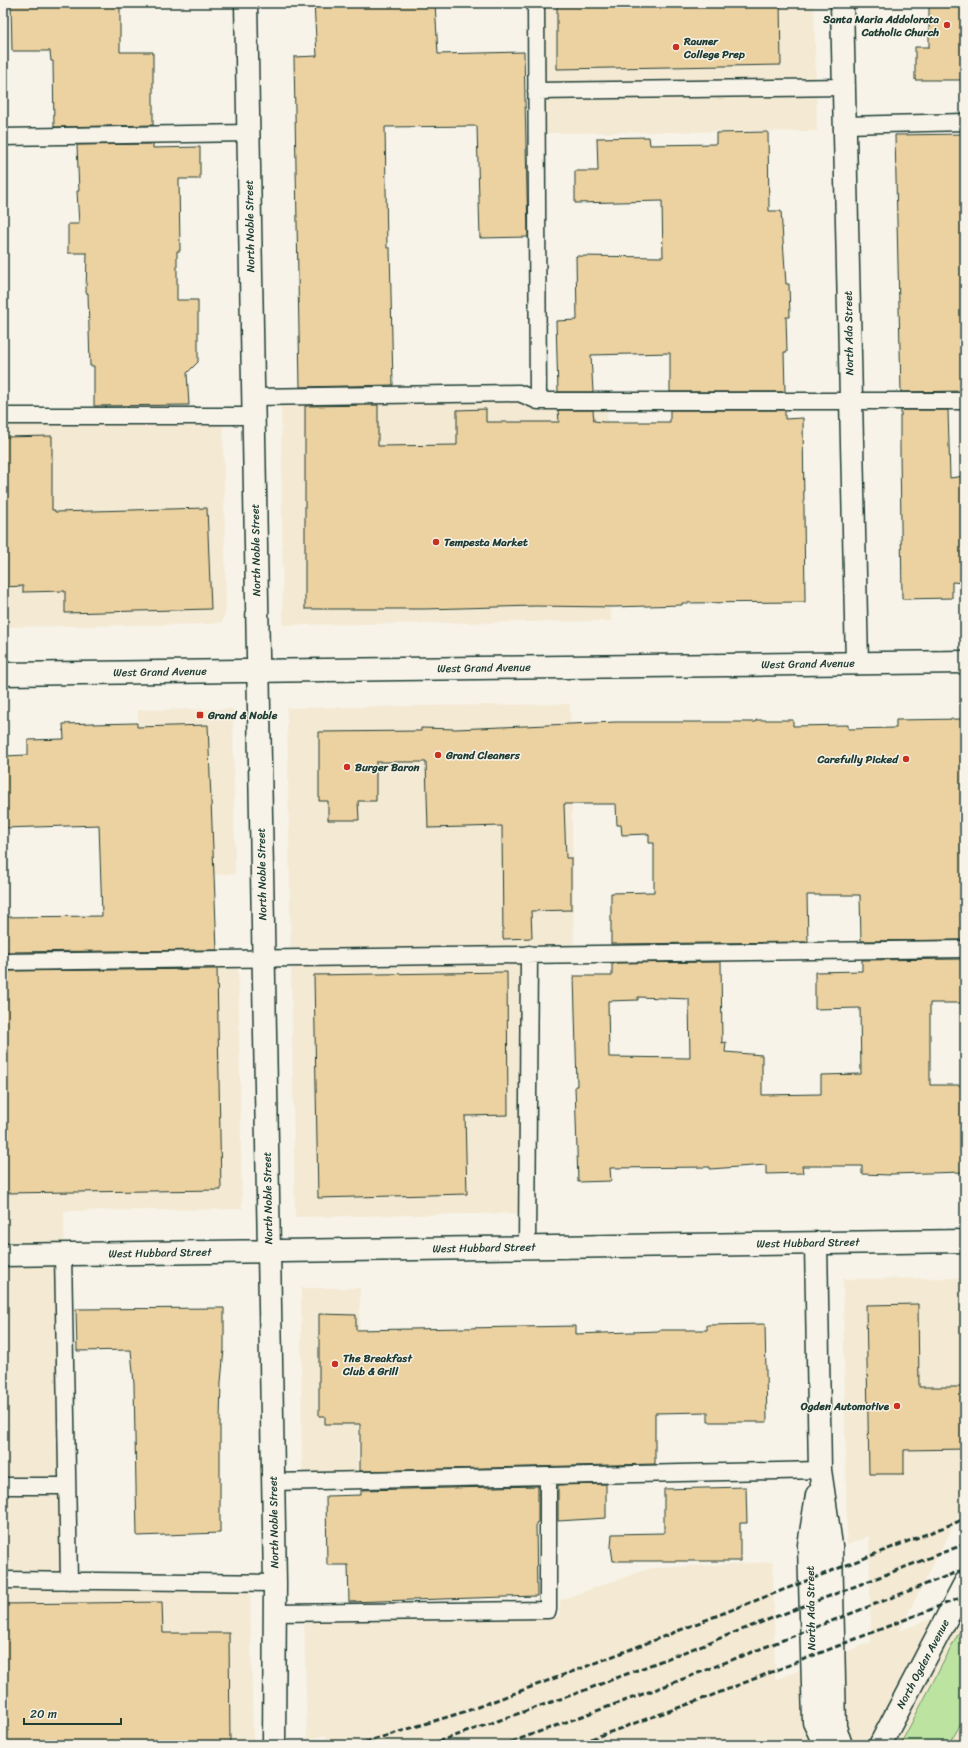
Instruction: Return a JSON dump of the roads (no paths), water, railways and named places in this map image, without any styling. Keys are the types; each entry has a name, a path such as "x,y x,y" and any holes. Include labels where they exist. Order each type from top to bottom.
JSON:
{"street":[{"name":"North Noble Street","path":"246,3 275,1583 274,1745"},
{"name":"North Ada Street","path":"842,3 857,663"},
{"name":"West Grand Avenue","path":"3,674 965,662"},
{"name":"West Hubbard Street","path":"3,1255 965,1241"},
{"name":"North Ada Street","path":"816,1244 820,1470 831,1545 835,1727 841,1745"},
{"name":"North Ada Street","path":"820,1470 809,1545 814,1722 825,1745"},
{"name":"North Ogden Avenue","path":"880,1745 965,1583"}],"lane":[{"path":"536,3 538,401"},
{"path":"536,91 844,87"},
{"path":"845,125 965,122"},
{"path":"3,137 248,133"},
{"path":"3,416 519,393 538,401 965,401"},
{"path":"3,962 965,949"},
{"path":"527,1247 529,954"},
{"path":"63,1254 69,1581"},
{"path":"273,1482 820,1470"},
{"path":"274,1613 548,1610 548,1477"},
{"path":"3,1486 67,1486"},
{"path":"3,1580 275,1583"}],"railway":[{"path":"356,1745 467,1711 598,1662 965,1519"},
{"path":"429,1745 580,1692 965,1544"},
{"path":"503,1745 665,1686 965,1569"},
{"path":"574,1745 708,1697 965,1596"}],"place":[{"name":"Santa Maria Addolorata Catholic Church","path":"947,25"},
{"name":"Rauner College Prep","path":"676,47"},
{"name":"Tempesta Market","path":"436,542"},
{"name":"Grand & Noble","path":"200,715"},
{"name":"Grand Cleaners","path":"438,755"},
{"name":"Carefully Picked","path":"906,759"},
{"name":"Burger Baron","path":"347,767"},
{"name":"The Breakfast Club & Grill","path":"335,1364"},
{"name":"Ogden Automotive","path":"897,1406"}]}
